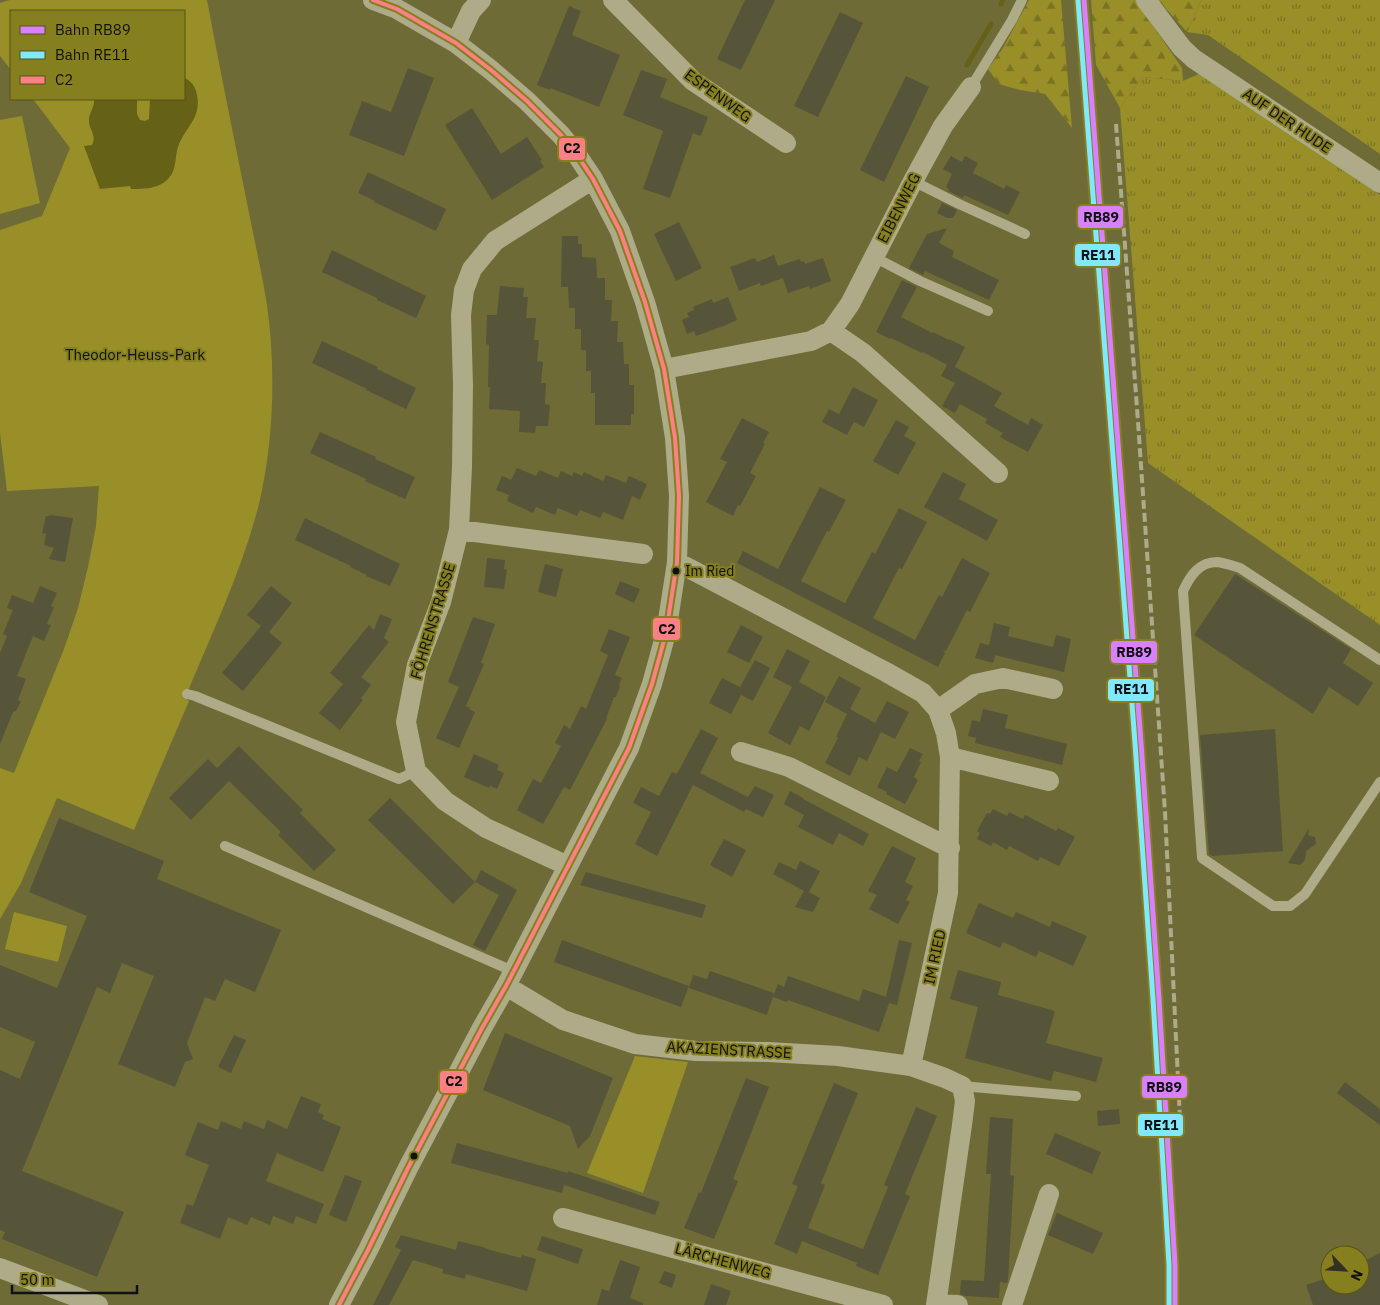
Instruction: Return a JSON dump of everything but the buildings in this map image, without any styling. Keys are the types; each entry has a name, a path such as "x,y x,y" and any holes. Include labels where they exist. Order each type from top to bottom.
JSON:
{"street":[{"path":"339,1305 408,1168 629,748 652,684 666,634 677,562 679,496 676,438 664,369 645,302 620,231 592,179 575,152 561,135 491,70 456,43 397,10 373,0"},
{"path":"456,43 471,11 481,0"},
{"name":"ESPENWEG","path":"613,0 693,81 786,143"},
{"name":"AUF DER HUDE","path":"1146,0 1182,48 1194,59 1380,183"},
{"name":"EIBENWEG","path":"831,332 850,304 943,126 971,87"},
{"name":"FÖHRENSTRASSE","path":"416,771 406,722 417,665 441,602 459,530 462,467 460,315 464,290 472,269 495,241 592,179"},
{"path":"664,369 812,341 831,332 862,353 998,473"},
{"path":"459,530 643,554"},
{"name":"IM RIED","path":"677,562 894,676 923,693 938,710 946,733 950,757 948,893 911,1066"},
{"path":"938,710 975,684 1003,678 1053,689"},
{"path":"741,752 790,767 950,848"},
{"path":"950,757 1049,781"},
{"path":"416,771 446,802 486,828 568,866"},
{"name":"AKAZIENSTRASSE","path":"509,979 563,1020 635,1044 696,1051 768,1052 838,1056 911,1066 962,1086"},
{"path":"958,1305 936,1304 965,1101 962,1086"},
{"path":"1012,1305 1049,1194"},
{"name":"LÄRCHENWEG","path":"563,1218 883,1305"},
{"path":"0,1268 98,1305"}],"lane":[{"path":"971,87 1022,0"},
{"path":"913,182 1025,234"},
{"path":"874,257 920,281 988,310"},
{"path":"1380,660 1240,568 1217,562 1204,566 1194,571 1183,591 1202,858 1273,906 1290,906 1305,894 1380,782"},
{"path":"187,694 399,778 416,771"},
{"path":"225,846 509,979"},
{"name":"AKAZIENSTRASSE","path":"962,1086 1076,1096"}],"green space":[{"name":"Theodor-Heuss-Park","path":"10,0 207,0 265,291 272,354 272,404 264,480 244,554 185,698 189,701 134,830 57,798 21,883 0,919 0,768 14,773 64,649 78,608 88,567 96,526 99,486 7,491 0,433 0,230 42,216 70,148 34,100 185,100 185,10 10,10 10,69 0,56 0,3"},
{"path":"1029,0 1061,0 1072,128 1045,94 999,84 988,69 1003,48"},
{"path":"1091,0 1136,0 1182,68 1183,81 1142,77 1120,108 1096,65"},
{"path":"1158,0 1201,0 1187,32"},
{"path":"1201,0 1380,0 1380,154 1208,35 1187,32"},
{"path":"1201,73 1380,195 1380,625 1148,463 1120,108 1142,77 1183,81"},
{"path":"22,116 40,203 0,214 0,120"},
{"path":"14,912 67,926 58,962 5,949"},
{"path":"635,1056 688,1062 643,1193 587,1173"}],"shaded area":[{"path":"185,78 190,81 195,89 198,107 194,119 179,144 173,172 167,180 150,188 131,189 130,186 100,189 84,146 92,145 93,142 94,136 89,119 94,100 137,100 137,114 140,120 145,121 149,119 150,100 185,100"}],"waterway":[{"path":"1001,4 1003,0"},
{"path":"967,65 991,24"}],"railway":[{"path":"1116,124 1165,812 1180,1120"}],"rail line":[{"name":"RE11","path":"1078,0 1153,999 1169,1265 1169,1305"},
{"name":"RB89","path":"1084,0 1159,999 1175,1265 1175,1305"}],"transit line":[{"name":"C2","path":"339,1305 408,1168 506,986 629,748 652,684 666,633 677,562 679,496 675,438 664,369 645,302 620,231 593,179 561,135 527,101 491,70 456,43 397,9 373,0"}],"place":[{"name":"Im Ried","path":"676,571"}]}
